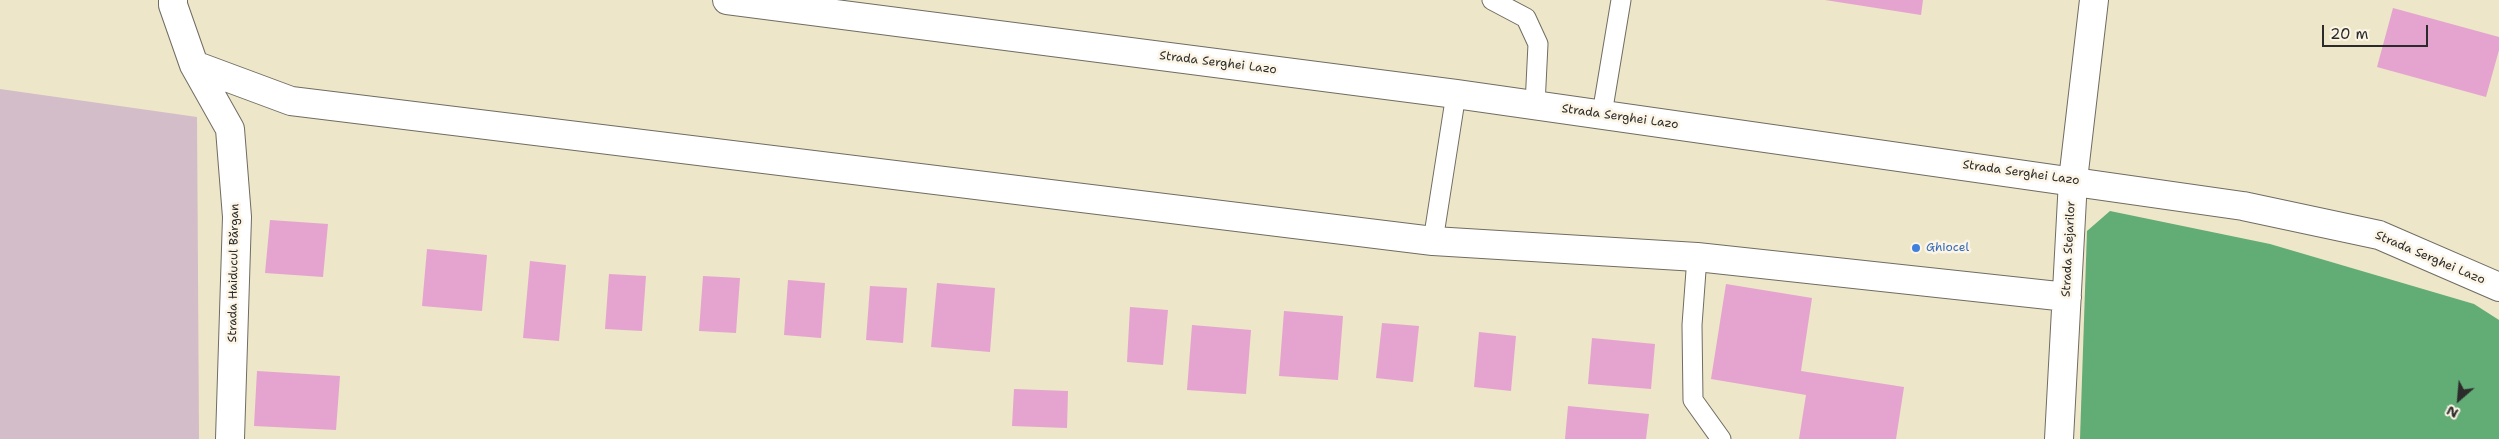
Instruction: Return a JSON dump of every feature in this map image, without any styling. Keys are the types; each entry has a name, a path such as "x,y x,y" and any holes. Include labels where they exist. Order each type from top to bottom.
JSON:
{"street":[{"name":"Strada Haiducul Bărgan","path":"174,0 173,5 194,65 230,129 237,217 230,439"},
{"name":"Strada Serghei Lazo","path":"727,0 1456,94 2073,180 2243,206 2378,235 2499,287"},
{"name":"Strada Stejarilor","path":"2059,439 2073,180 2094,0"},
{"path":"194,65 290,101 1433,241 1697,257 2067,298"}],"lane":[{"path":"1492,0 1526,18 1538,44 1535,105"},
{"path":"1602,114 1620,0"},
{"path":"1433,241 1456,94"},
{"path":"1697,257 1692,325 1693,400 1721,439"}],"shaded area":[{"path":"0,89 197,117 199,439 0,439"}],"green space":[{"path":"2110,211 2270,244 2474,304 2499,320 2499,439 2080,439 2087,231"}],"building":[{"path":"1825,0 1923,0 1921,15"},
{"path":"2393,8 2499,37 2499,50 2486,97 2377,67"},
{"path":"270,220 328,224 323,277 265,273"},
{"path":"427,249 487,255 482,311 422,306"},
{"path":"530,261 566,265 559,341 523,338"},
{"path":"609,274 646,276 642,331 605,329"},
{"path":"703,276 740,278 736,333 699,331"},
{"path":"788,280 825,283 821,338 784,335"},
{"path":"937,283 995,288 990,352 931,347"},
{"path":"1726,284 1812,298 1801,371 1904,387 1896,439 1799,439 1806,395 1711,379"},
{"path":"870,286 907,288 903,343 866,340"},
{"path":"1130,307 1168,310 1163,365 1127,362"},
{"path":"1284,311 1343,316 1338,380 1279,376"},
{"path":"1382,323 1419,326 1413,382 1376,378"},
{"path":"1192,325 1251,330 1246,394 1187,390"},
{"path":"1479,332 1516,336 1511,391 1474,387"},
{"path":"1592,338 1655,344 1651,389 1588,384"},
{"path":"257,371 340,376 336,430 254,426"},
{"path":"1014,389 1068,391 1067,428 1012,426"},
{"path":"1568,406 1649,414 1646,439 1565,439"}],"place":[{"name":"Ghiocel","path":"1916,248"}]}
